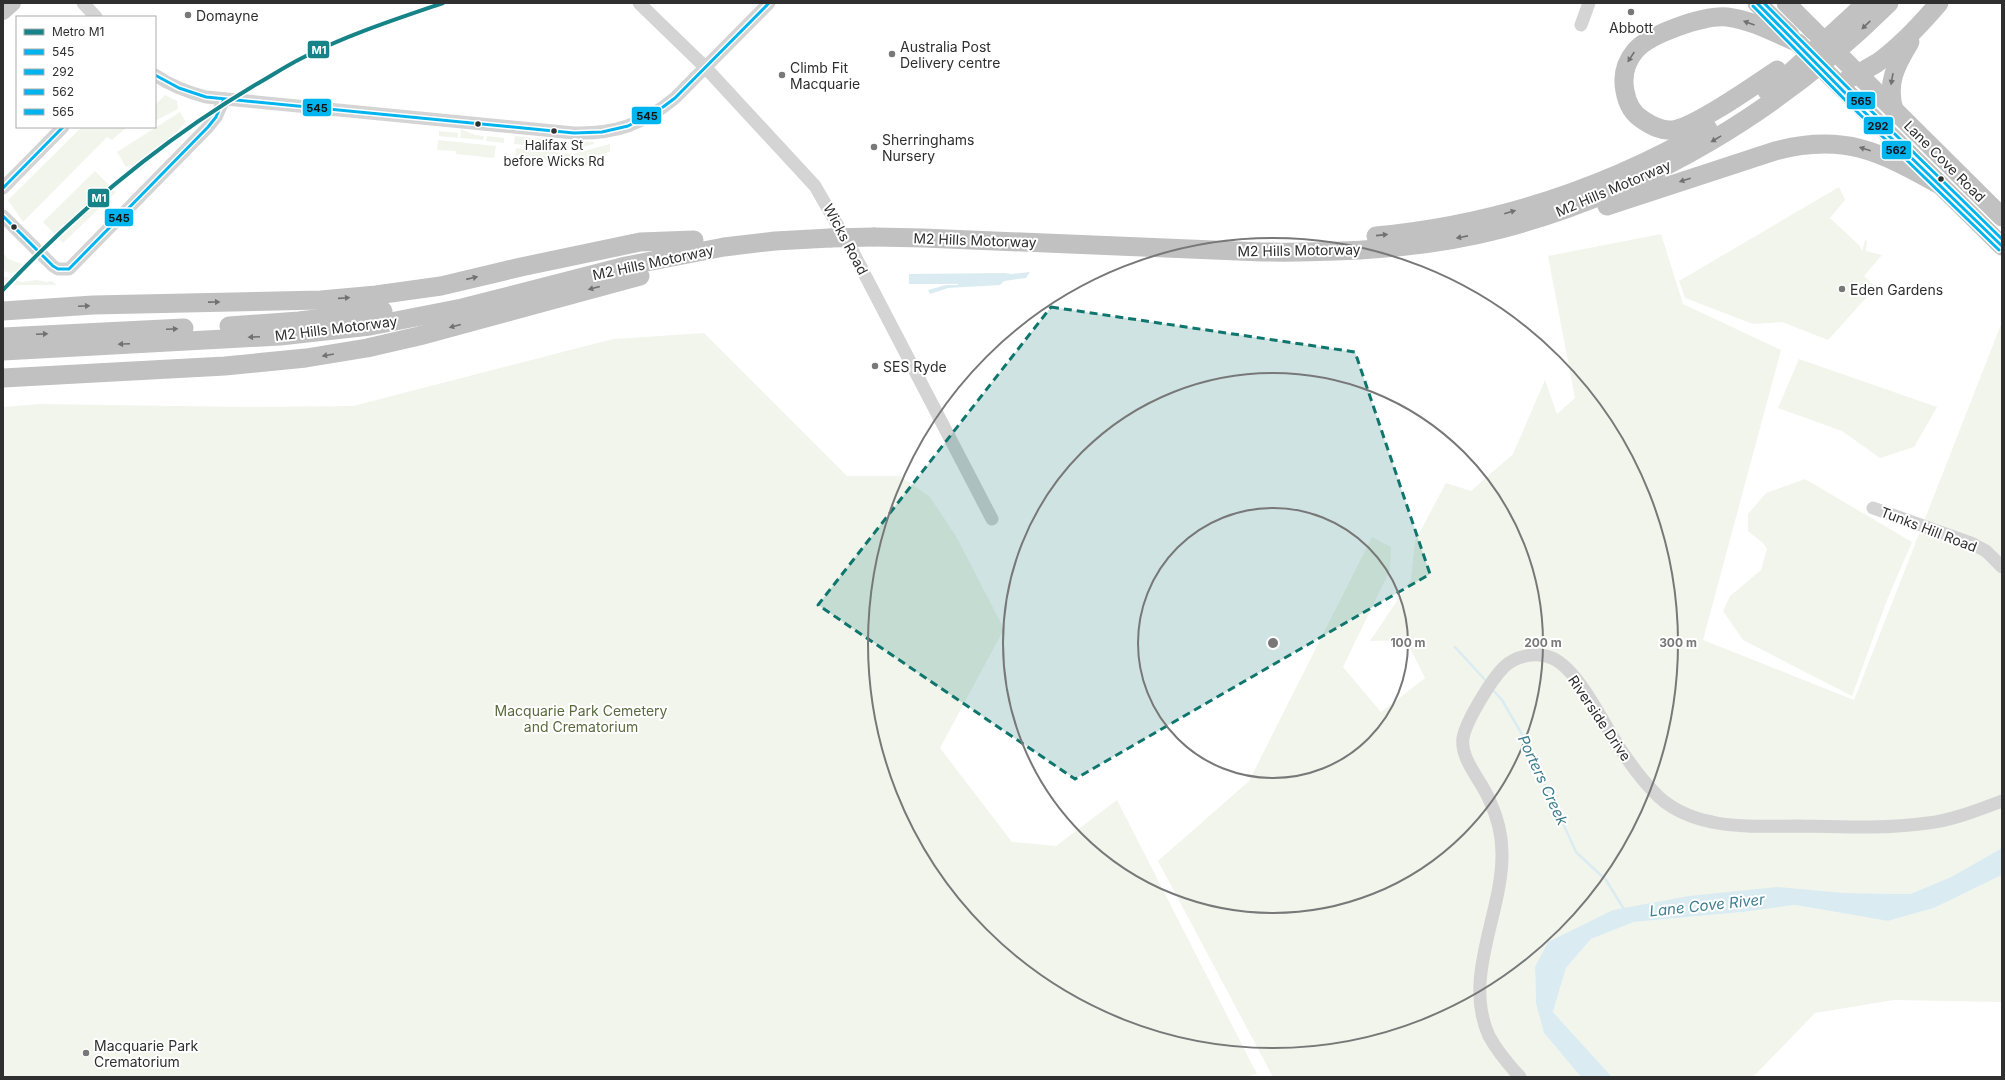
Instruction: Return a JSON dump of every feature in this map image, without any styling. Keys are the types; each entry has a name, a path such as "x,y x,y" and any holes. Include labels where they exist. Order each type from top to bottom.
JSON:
{"highway":[{"name":"Lane Cove Road","path":"1757,3 2002,246"},
{"name":"Lane Cove Road","path":"1786,3 2002,217"},
{"name":"M2 Hills Motorway","path":"3,337 269,323 375,312 456,296 604,258 694,240 827,232 871,231 1295,240 1338,239 1387,235 1465,223 1558,198 1650,160 1746,106 1790,72 1819,35 1866,3"},
{"name":"M2 Hills Motorway","path":"871,231 924,238 1262,252 1309,252 1436,242 1500,230 1555,214 1613,192 1682,159 1752,116 1790,89 1848,42 1889,3"},
{"path":"1834,80 1851,67 1887,55 1924,21 1939,3"},
{"path":"1798,43 1745,21 1726,17 1698,20 1644,42 1635,51 1627,63 1623,76 1626,97 1635,113 1656,128 1670,130 1682,128 1737,96 1808,48 1819,35"},
{"path":"1894,110 1891,94 1893,75 1897,64 1924,21"},
{"path":"1500,230 1524,233 1710,172 1798,145 1826,143 1853,145 1900,163 1938,184"},
{"name":"M2 Hills Motorway","path":"3,351 280,336 370,326 462,308 626,266 724,247 776,241 827,232"},
{"path":"3,311 93,305 321,300 376,295 441,286 521,266 640,242 694,240"},
{"path":"8,378 225,366 306,358 367,348 419,336 699,260 724,247"}],"main road":[{"path":"3,12 13,3"}],"street":[{"path":"84,3 95,16"},
{"name":"Wicks Road","path":"639,3 706,67 815,186 825,201 992,519"},
{"path":"156,76 168,84 188,92 224,99 574,133 595,133 630,126 661,110 675,98 769,3"},
{"path":"1581,25 1589,3"},
{"path":"3,216 53,266 58,270 69,269 208,127 216,117 224,99"},
{"path":"3,188 62,128"},
{"name":"Tunks Hill Road","path":"1873,508 1971,542 1986,551 2002,567"},
{"name":"Riverside Drive","path":"1520,1077 1501,1055 1490,1037 1484,1021 1481,994 1483,960 1498,891 1502,844 1493,808 1465,754 1463,744 1468,723 1487,690 1504,667 1531,655 1542,655 1561,663 1578,682 1620,748 1654,793 1680,812 1712,822 1757,826 1867,827 1928,823 1974,812 2002,801"}],"highlighted area":[{"path":"1051,307 1355,352 1430,574 1075,779 818,605"}],"green space":[{"path":"165,95 177,101 178,109 156,120 156,104"},
{"path":"180,112 186,122 141,170 131,165 126,167 117,152"},
{"path":"81,128 126,128 112,140 107,137 23,222 8,200"},
{"path":"461,129 475,135 484,136 483,140 460,138"},
{"path":"439,131 458,133 458,138 439,136"},
{"path":"487,136 504,138 504,143 486,141"},
{"path":"515,136 545,139 544,147 514,144"},
{"path":"547,139 569,142 568,149 546,147"},
{"path":"438,140 496,146 494,158 456,154 456,151 437,150"},
{"path":"574,141 594,142 594,144 573,149"},
{"path":"610,144 610,152 592,157 592,163 604,164 604,167 515,157 516,148 573,154"},
{"path":"95,171 116,192 63,243 43,222"},
{"path":"1839,187 1845,200 1830,218 1859,245 1862,251 1865,240 1867,241 1866,251 1882,255 1864,276 1876,287 1828,340 1782,322 1753,324 1685,298 1679,281"},
{"path":"1661,234 1683,304 1781,350 1703,640 1854,700 2002,322 2002,848 1951,877 1910,894 1844,893 1613,910 1535,967 1536,1004 1544,1033 1581,1077 1273,1077 1158,861 1249,781 1372,537 1391,547 1390,570 1343,667 1381,712 1425,678 1406,640 1370,641 1411,580 1415,541 1446,483 1471,491 1513,454 1545,380 1557,414 1575,398 1548,256"},
{"path":"3,252 8,259 22,264 23,271 15,274 3,271"},
{"path":"3,276 22,282 37,280 47,282 51,281 57,285 3,285"},
{"name":"Macquarie Park Cemetery and Crematorium","path":"704,333 847,476 900,476 930,497 957,538 1004,629 940,748 1012,842 1056,846 1117,800 1257,1074 1244,1077 3,1077 3,407 40,404 245,407 353,406 613,339"},
{"path":"1799,359 1937,407 1914,447 1880,458 1842,431 1778,408"},
{"path":"1805,479 1912,542 1887,600 1852,696 1743,640 1723,611 1730,596 1761,570 1767,549 1763,543 1748,531 1748,514 1766,493"},
{"path":"2002,875 2002,1002 1894,1000 1815,1013 1753,1077 1612,1077 1553,1012 1566,968 1591,939 1634,922 1743,912 1795,905 1888,921 1934,908"}],"water":[{"path":"1030,272 1026,278 1004,281 1000,285 948,288 930,294 928,290 946,285 958,284 909,284 909,274 1012,274"},
{"name":"Lane Cove River","path":"2002,848 2002,875 1934,908 1888,921 1795,905 1743,912 1634,922 1591,939 1566,968 1553,1012 1612,1077 1581,1077 1544,1033 1536,1004 1535,967 1548,942 1613,910 1689,896 1777,887 1844,893 1910,894 1951,877"}],"waterway":[{"name":"Porters Creek","path":"1455,647 1487,682"},
{"name":"Porters Creek","path":"1492,689 1502,700 1523,736 1576,852 1606,880 1625,911"}],"metro line":[{"name":"M1","path":"3,290 61,232 122,178 187,129 220,107 284,68 336,42 443,3"}],"transit line":[{"name":"545","path":"156,76 179,88 206,97 574,133 602,132 628,126 663,107 675,98 769,3"},
{"name":"292","path":"1757,3 1852,100 2002,246"},
{"name":"565","path":"1764,3 1856,96 2002,239"},
{"name":"562","path":"1753,6 1849,104 1999,250"},
{"name":"545","path":"3,216 53,266 58,269 69,269 208,127 216,117 224,99"},
{"name":"545","path":"3,188 62,128"}],"place":[{"name":"Abbott","path":"1631,12"},
{"name":"Domayne","path":"188,15"},
{"name":"Australia Post Delivery centre","path":"892,54"},
{"name":"Climb Fit Macquarie","path":"782,75"},
{"name":"Halifax St before Wicks Rd","path":"554,131"},
{"name":"Sherringhams Nursery","path":"874,147"},
{"name":"Eden Gardens","path":"1842,289"},
{"name":"SES Ryde","path":"875,366"},
{"name":"Macquarie Park Crematorium","path":"86,1053"}]}
